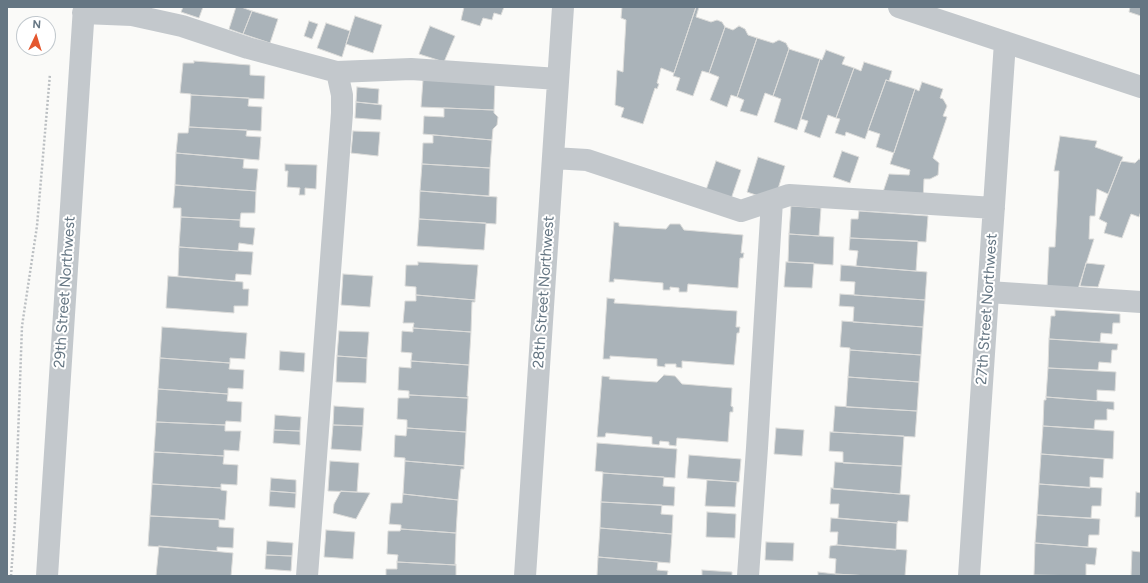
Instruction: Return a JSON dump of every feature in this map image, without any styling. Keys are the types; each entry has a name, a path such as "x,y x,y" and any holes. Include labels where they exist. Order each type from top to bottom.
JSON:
{"street":[{"name":"28th Street Northwest","path":"526,576 563,7"},
{"path":"899,7 1141,87"},
{"path":"83,10 132,15 182,26 248,48 337,72 411,69 558,79"},
{"name":"29th Street Northwest","path":"47,576 83,10"},
{"name":"27th Street Northwest","path":"969,576 1005,42"},
{"path":"307,576 342,114 342,95 337,72"},
{"path":"553,158 586,160 741,211 789,195 994,208"},
{"path":"748,576 772,201"},
{"path":"988,292 1141,302"}],"path":[{"path":"11,576 15,521 22,326 37,226 51,67"}],"building":[{"path":"183,7 203,7 199,18 181,12"},
{"path":"236,7 241,7 252,11 243,34 229,29"},
{"path":"464,7 504,7 501,15 494,13 492,20 483,18 480,26 461,20"},
{"path":"622,7 696,7 674,73 661,68 657,83 659,84 657,89 655,88 643,124 621,117 624,108 615,105 617,70 623,72 626,20 621,18"},
{"path":"696,7 699,7 696,17 711,22 717,20 722,22 725,27 709,73 702,71 693,96 676,90 680,78 673,76"},
{"path":"1130,7 1141,7 1141,16 1129,12"},
{"path":"252,11 278,19 270,43 243,34"},
{"path":"355,16 382,25 373,53 346,44"},
{"path":"309,21 318,24 312,39 304,36"},
{"path":"326,23 350,31 342,57 317,48"},
{"path":"430,26 455,36 444,62 419,54"},
{"path":"739,26 745,29 748,35 757,38 737,97 731,95 727,107 710,100 719,77 709,73 725,27 733,30"},
{"path":"757,38 773,43 779,40 786,43 789,49 773,96 765,93 757,116 740,111 744,100 737,97"},
{"path":"789,49 820,59 797,130 774,122 781,99 773,96"},
{"path":"826,50 845,57 842,64 854,68 836,118 828,115 820,138 804,132 808,121 801,119 820,59 822,60"},
{"path":"194,61 250,65 250,75 265,76 264,99 191,95 180,93 183,63 194,63"},
{"path":"864,62 892,71 889,81 886,80 865,139 846,132 845,136 835,133 840,119 836,118 854,68 861,71"},
{"path":"423,80 495,83 494,110 421,107"},
{"path":"886,80 915,89 894,153 876,147 880,134 868,130"},
{"path":"922,82 943,89 940,98 943,99 947,106 943,116 947,117 933,158 939,163 938,175 930,179 924,179 923,201 881,198 889,174 909,175 910,170 890,164 915,89 919,91"},
{"path":"357,87 379,89 378,104 356,102"},
{"path":"191,95 249,98 248,106 262,107 261,131 189,127"},
{"path":"356,102 382,105 381,120 355,118"},
{"path":"444,108 494,110 494,113 498,117 497,125 493,129 492,140 423,134 424,116 444,117"},
{"path":"189,127 247,130 246,136 261,137 259,160 176,153 178,133 188,133"},
{"path":"353,131 380,132 378,156 351,153"},
{"path":"433,135 492,140 490,168 422,164 423,143 433,143"},
{"path":"1060,136 1097,141 1095,147 1123,157 1108,194 1097,189 1095,216 1090,216 1089,239 1094,239 1078,289 1047,288 1049,247 1055,247 1059,171 1054,171"},
{"path":"842,151 859,157 850,183 833,177"},
{"path":"176,153 244,159 243,168 258,169 256,191 175,185"},
{"path":"758,157 785,166 778,189 759,196 747,192"},
{"path":"1139,159 1141,160 1141,211 1139,217 1131,214 1122,238 1104,233 1107,223 1099,219 1121,161 1135,163"},
{"path":"716,161 741,170 731,199 706,190"},
{"path":"285,164 317,165 316,189 305,188 305,195 299,195 300,188 287,187 288,171 285,171"},
{"path":"422,164 490,168 489,196 420,191"},
{"path":"175,185 256,191 255,213 241,213 240,220 181,217 181,208 173,208"},
{"path":"420,191 497,197 496,224 419,219"},
{"path":"791,206 821,208 819,236 789,234"},
{"path":"859,211 928,216 926,242 850,238 851,219 858,219"},
{"path":"181,217 240,220 240,227 255,228 253,245 239,243 238,251 179,247"},
{"path":"419,219 486,223 484,250 417,246"},
{"path":"614,222 619,223 619,226 666,229 670,224 680,224 684,230 743,235 741,253 744,253 743,258 740,258 738,288 688,284 687,292 679,292 679,288 670,287 670,290 663,290 663,283 614,279 614,282 609,282"},
{"path":"789,234 834,237 833,265 788,262"},
{"path":"850,238 918,241 916,271 856,266 858,251 849,250"},
{"path":"179,247 253,252 251,275 236,274 235,281 178,276"},
{"path":"418,262 478,265 475,300 416,295 416,287 405,286 406,265 418,265"},
{"path":"786,262 814,263 812,288 784,287"},
{"path":"1086,263 1105,265 1098,287 1080,286"},
{"path":"841,265 927,272 925,300 854,295 855,282 840,281"},
{"path":"343,274 373,276 370,307 341,305"},
{"path":"168,276 243,282 243,289 249,289 248,306 234,306 234,313 166,308"},
{"path":"840,294 925,300 923,327 853,322 854,307 839,306"},
{"path":"416,295 475,300 475,302 472,302 471,332 413,328 414,323 403,323 405,301 416,301"},
{"path":"607,298 615,299 614,303 737,311 736,327 740,327 739,333 737,333 734,365 682,361 682,368 676,367 676,364 665,364 665,367 657,366 657,359 610,356 610,359 603,359"},
{"path":"1055,310 1120,314 1120,323 1113,323 1112,334 1101,333 1100,342 1049,339 1051,316 1055,316"},
{"path":"842,321 923,327 921,355 850,350 850,348 840,347"},
{"path":"162,327 247,333 245,359 230,358 230,363 160,358"},
{"path":"413,328 471,332 469,365 411,361 412,353 401,352 402,331 413,332"},
{"path":"339,331 369,332 367,358 337,356"},
{"path":"1049,339 1118,344 1117,350 1112,350 1111,363 1099,362 1098,370 1048,368"},
{"path":"850,350 921,355 919,382 848,377"},
{"path":"280,351 305,353 304,372 279,370"},
{"path":"337,356 367,358 366,383 336,382"},
{"path":"160,358 230,363 229,369 244,370 243,389 228,388 228,394 158,389"},
{"path":"411,361 469,365 468,398 409,395 409,391 398,390 399,367 411,368"},
{"path":"1048,368 1116,372 1115,391 1097,390 1097,401 1046,397"},
{"path":"664,375 675,376 682,384 732,388 731,406 733,407 733,412 730,412 728,442 677,438 676,446 669,445 669,442 660,441 659,445 652,444 652,437 606,433 605,437 597,437 602,376 610,377 609,379 657,382"},
{"path":"848,377 919,382 917,411 846,407"},
{"path":"158,389 228,394 227,401 242,402 241,422 226,421 225,425 156,422"},
{"path":"409,395 468,398 466,432 407,428 407,420 397,419 398,398 409,398"},
{"path":"1046,397 1114,402 1114,410 1107,409 1107,420 1095,420 1094,429 1043,426 1044,400 1046,400"},
{"path":"334,406 364,408 363,426 333,425"},
{"path":"835,406 917,411 915,437 833,432"},
{"path":"275,415 301,417 300,431 274,430"},
{"path":"156,422 225,425 225,431 241,431 239,451 224,450 224,456 154,452"},
{"path":"333,425 363,426 361,451 331,449"},
{"path":"1043,426 1114,431 1113,459 1041,454"},
{"path":"407,428 466,432 464,466 405,461 405,458 394,457 395,435 406,436"},
{"path":"776,428 804,430 802,456 774,454"},
{"path":"274,430 300,431 300,445 273,443"},
{"path":"830,432 904,436 902,466 843,463 843,452 829,451"},
{"path":"597,443 677,449 675,478 603,473 595,471"},
{"path":"154,452 224,456 223,464 238,465 237,485 221,484 221,488 152,484"},
{"path":"1041,454 1104,459 1103,478 1090,477 1090,488 1039,484"},
{"path":"689,455 741,459 739,482 687,478"},
{"path":"330,461 359,463 357,492 328,491"},
{"path":"405,461 464,466 464,469 461,469 458,500 403,494"},
{"path":"835,462 902,466 900,494 833,489"},
{"path":"603,473 664,477 663,486 675,487 674,506 601,502"},
{"path":"271,478 296,480 296,493 270,491"},
{"path":"707,480 737,482 735,507 705,506"},
{"path":"152,484 221,488 221,490 227,491 225,520 150,516"},
{"path":"1039,484 1102,488 1101,506 1092,506 1091,518 1037,515"},
{"path":"831,488 910,495 908,522 898,521 897,523 838,518 839,504 830,504"},
{"path":"270,491 296,493 295,508 269,506"},
{"path":"341,491 370,493 356,519 333,513 334,504"},
{"path":"1136,492 1141,493 1141,517 1135,517"},
{"path":"403,494 458,500 456,533 401,529 401,525 389,524 391,503 402,503"},
{"path":"601,502 662,505 661,514 673,515 672,534 600,528"},
{"path":"707,512 736,514 735,538 706,537"},
{"path":"1037,515 1100,519 1099,535 1089,535 1088,547 1035,543"},
{"path":"150,516 219,519 219,527 234,528 233,548 217,547 217,551 148,546"},
{"path":"831,518 897,523 896,550 837,545 838,532 830,532"},
{"path":"600,528 672,534 670,563 598,557"},
{"path":"401,529 456,533 456,565 397,562 398,555 387,554 388,531 400,531"},
{"path":"326,530 355,532 353,559 324,557"},
{"path":"267,541 293,543 292,556 266,555"},
{"path":"766,542 794,543 793,561 765,560"},
{"path":"1035,543 1097,548 1095,565 1086,564 1086,576 1034,575"},
{"path":"837,545 907,550 905,576 835,574 836,559 829,558 830,546"},
{"path":"159,546 233,553 231,576 156,576"},
{"path":"1132,551 1141,552 1141,576 1131,576"},
{"path":"266,555 292,556 291,571 265,569"},
{"path":"598,557 658,562 657,570 668,571 667,576 597,576"},
{"path":"397,562 456,565 456,576 386,576 386,569 397,569"},
{"path":"702,570 732,572 732,576 702,576"},
{"path":"818,572 835,574 869,576 818,576"}]}
